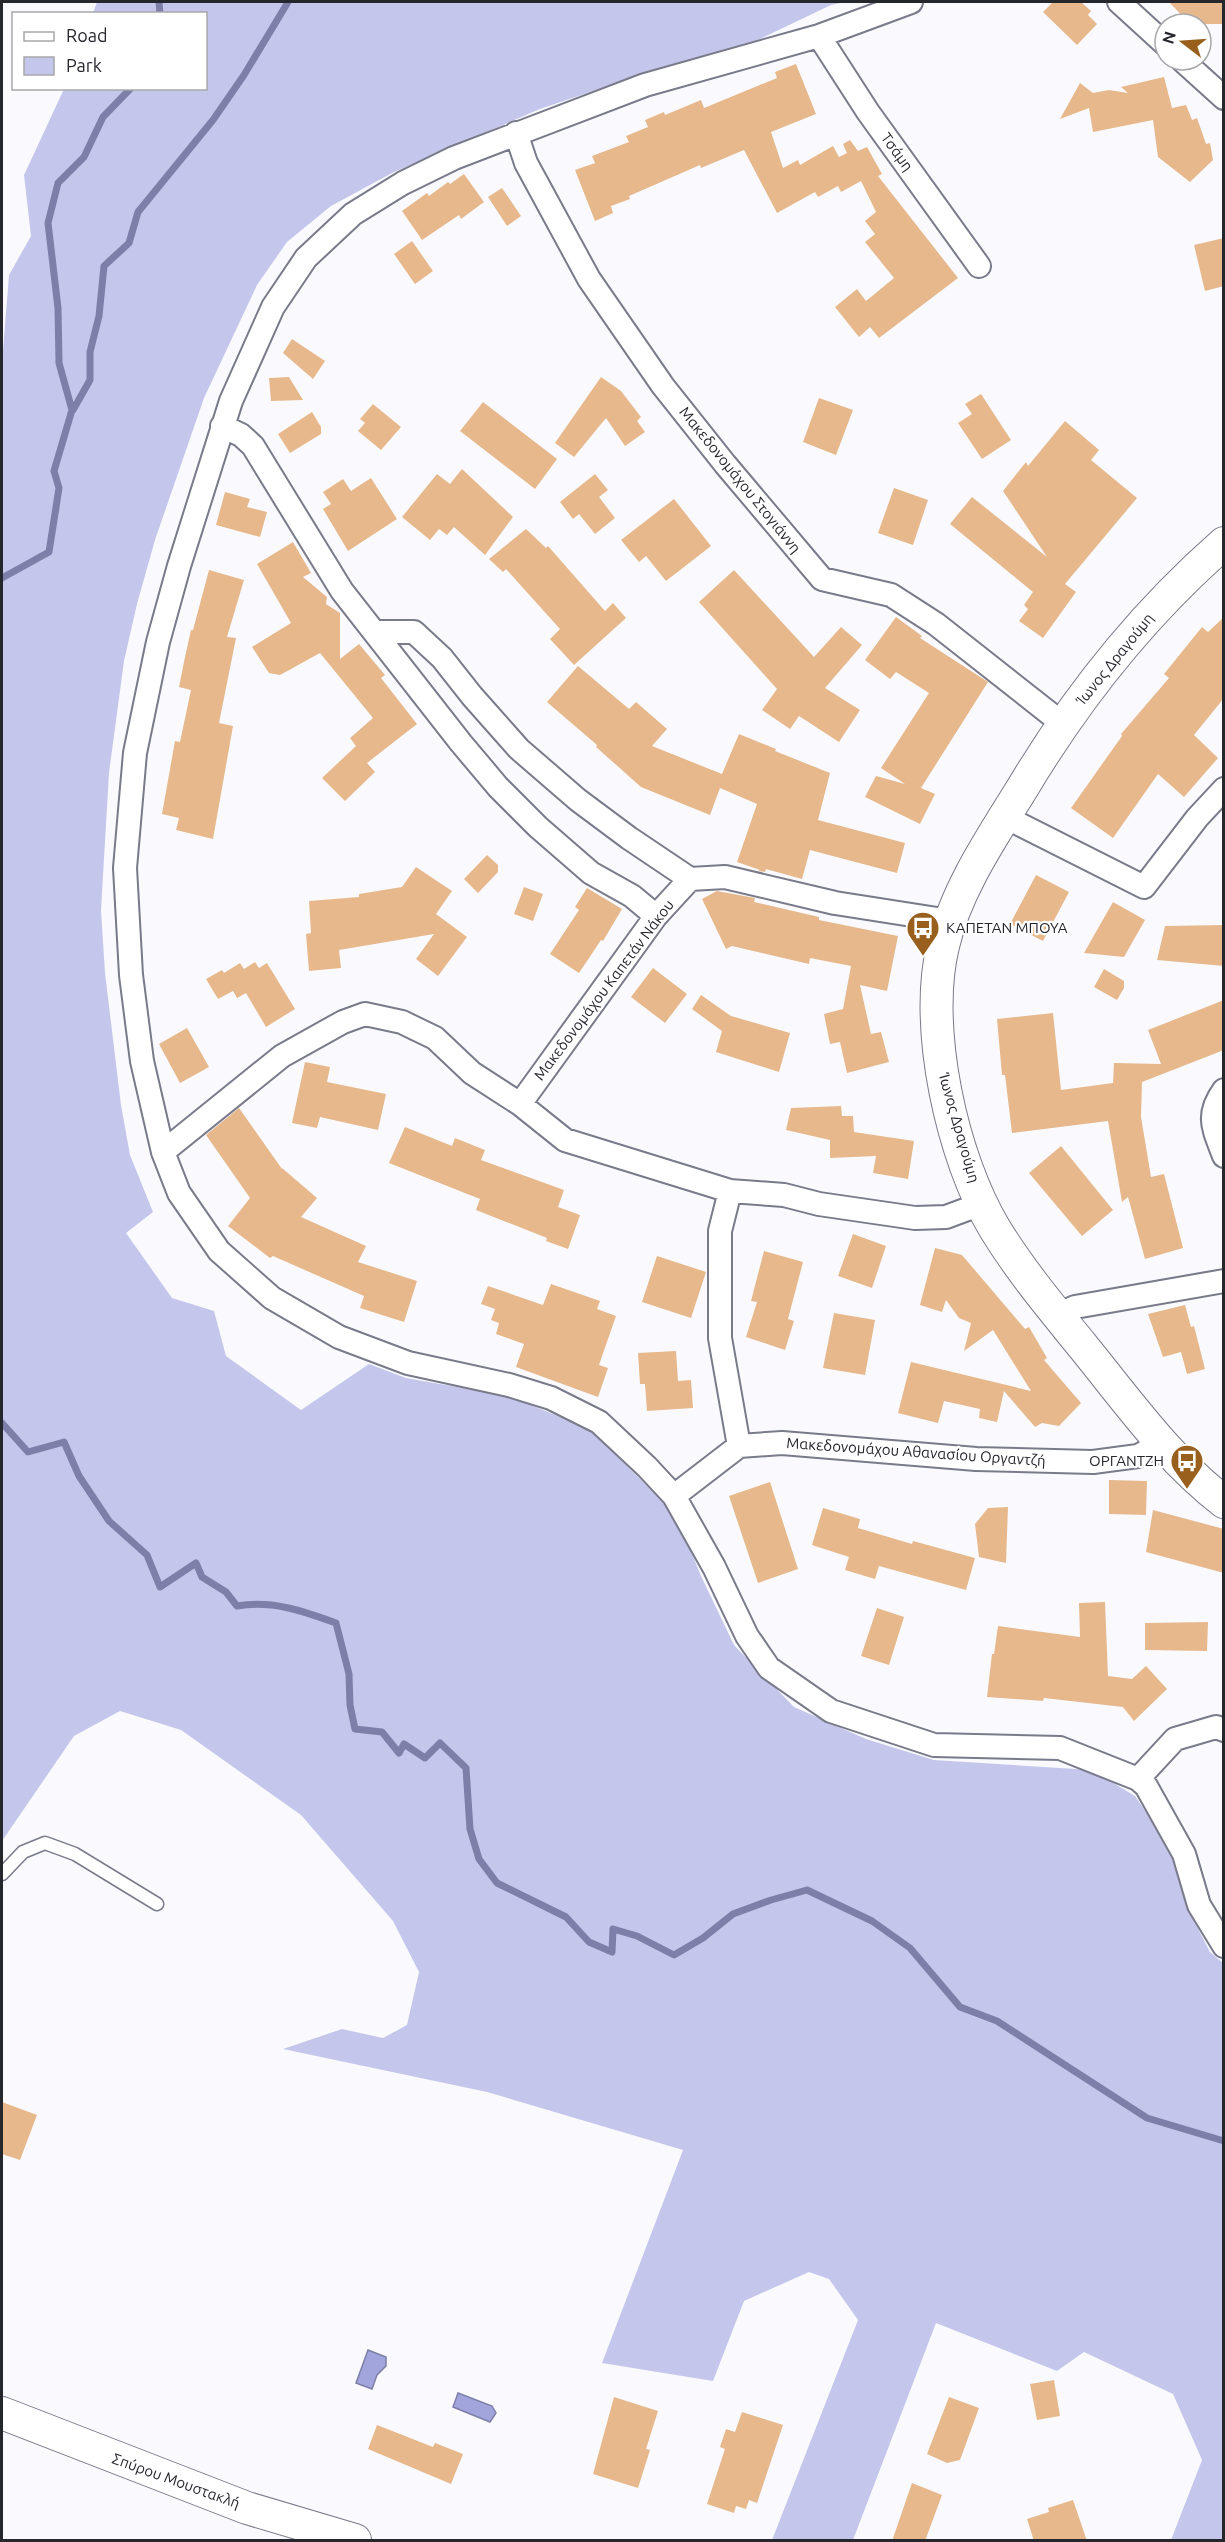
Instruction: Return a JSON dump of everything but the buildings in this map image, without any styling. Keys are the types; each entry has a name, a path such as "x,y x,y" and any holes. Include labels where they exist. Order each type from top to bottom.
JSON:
{"street":[{"path":"910,2 819,36 645,85 454,158 403,183 353,214 306,258 273,307 222,426 158,642 135,753 125,868 130,975 142,1061 163,1152 178,1193 219,1251 272,1298 339,1337 408,1363 509,1385 551,1398 599,1422 674,1496 714,1567 747,1636 769,1668 831,1711 933,1745 1060,1748 1138,1779 1146,1786 1184,1854 1199,1905 1224,1946"},
{"path":"1119,2 1153,33"},
{"name":"Τσάμη","path":"819,36 868,112 979,266"},
{"path":"1195,72 1224,98"},
{"name":"Μακεδονομάχου Στογιάννη","path":"516,133 526,163 589,279 663,386 725,465 822,579 891,595 936,624 1064,724"},
{"path":"222,426 241,435 253,446 336,582 461,744 519,809 591,873 632,896 656,916"},
{"name":"Ίωνος Δραγούμη","path":"1224,543 1148,618 1064,724 1005,817 950,921 939,970 937,1029 948,1099 967,1167 981,1204 1006,1246 1058,1315 1171,1455 1224,1502"},
{"path":"374,632 414,632 442,658 519,749 578,800 690,879 725,877 835,903 950,921"},
{"path":"1005,817 1144,887 1197,818 1224,789"},
{"name":"Μακεδονομάχου Καπετάν Νάκου","path":"520,1104 656,916 690,879"},
{"path":"163,1152 226,1104 282,1056 343,1022 365,1014 402,1022 435,1038 472,1073 520,1104 565,1140 730,1191 784,1195 819,1204 915,1218 946,1217 981,1204"},
{"path":"1224,1090 1214,1103 1211,1121 1224,1156"},
{"path":"674,1496 739,1446 720,1338 720,1231 730,1191"},
{"path":"1058,1315 1076,1307 1224,1281"},
{"name":"Μακεδονομάχου Αθανασίου Οργαντζή","path":"739,1446 782,1443 976,1459 1093,1462 1138,1456 1161,1443"},
{"path":"1138,1779 1175,1739 1216,1727 1224,1730"},
{"name":"Σπύρου Μουστακλή","path":"2,2413 247,2508 354,2541"}],"lane":[{"path":"2,1874 22,1852 45,1843 75,1854 157,1904"}],"green space":[{"path":"97,2 845,2 831,5 756,41 652,71 540,109 394,172 331,206 287,242 257,285 204,398 155,540 124,661 109,773 101,910 105,973 121,1105 130,1155 153,1212 126,1233 172,1298 214,1311 226,1356 301,1410 369,1364 406,1378 508,1396 588,1428 676,1514 701,1576 734,1645 794,1707 866,1739 934,1760 1092,1770 1135,1796 1160,1832 1178,1873 1191,1915 1210,1952 1223,1963 1223,2540 1171,2540 1202,2460 1173,2394 1084,2352 1057,2371 936,2323 853,2540 772,2540 858,2320 829,2279 809,2272 744,2301 713,2381 602,2363 683,2150 487,2092 283,2049 342,2029 383,2038 407,2025 419,1972 393,1921 301,1815 181,1730 120,1711 74,1736 2,1841 2,363 9,275 31,236 24,175 64,90 207,90 207,12 93,12"}],"shaded area":[{"path":"368,2350 386,2357 386,2366 377,2375 372,2389 356,2383"},
{"path":"458,2393 492,2406 496,2413 490,2422 453,2407"}],"waterway":[{"path":"159,2 160,12"},
{"path":"73,410 90,380 90,352 99,316 104,266 129,243 138,212 213,120 244,75 288,2"},
{"path":"2,578 49,552 59,488 54,471 72,410 59,363 58,308 48,223 58,183 84,157 103,117 129,90"},
{"path":"2,1423 28,1452 64,1442 79,1476 109,1521 147,1555 160,1587 196,1563 202,1577 226,1592 237,1606 263,1604 275,1606 336,1623 349,1674 350,1705 355,1729 382,1732 399,1753 404,1744 425,1758 440,1743 466,1768 470,1829 479,1859 497,1883 566,1917 589,1942 612,1952 613,1929 637,1936 674,1955 703,1938 733,1914 807,1890 872,1921 910,1948 960,2007 997,2021 1147,2118 1224,2141"}],"place":[{"name":"ΚΑΠΕΤΑΝ ΜΠΟΥΑ","path":"923,957"},
{"name":"ΟΡΓΑΝΤΖΗ","path":"1187,1490"}]}
